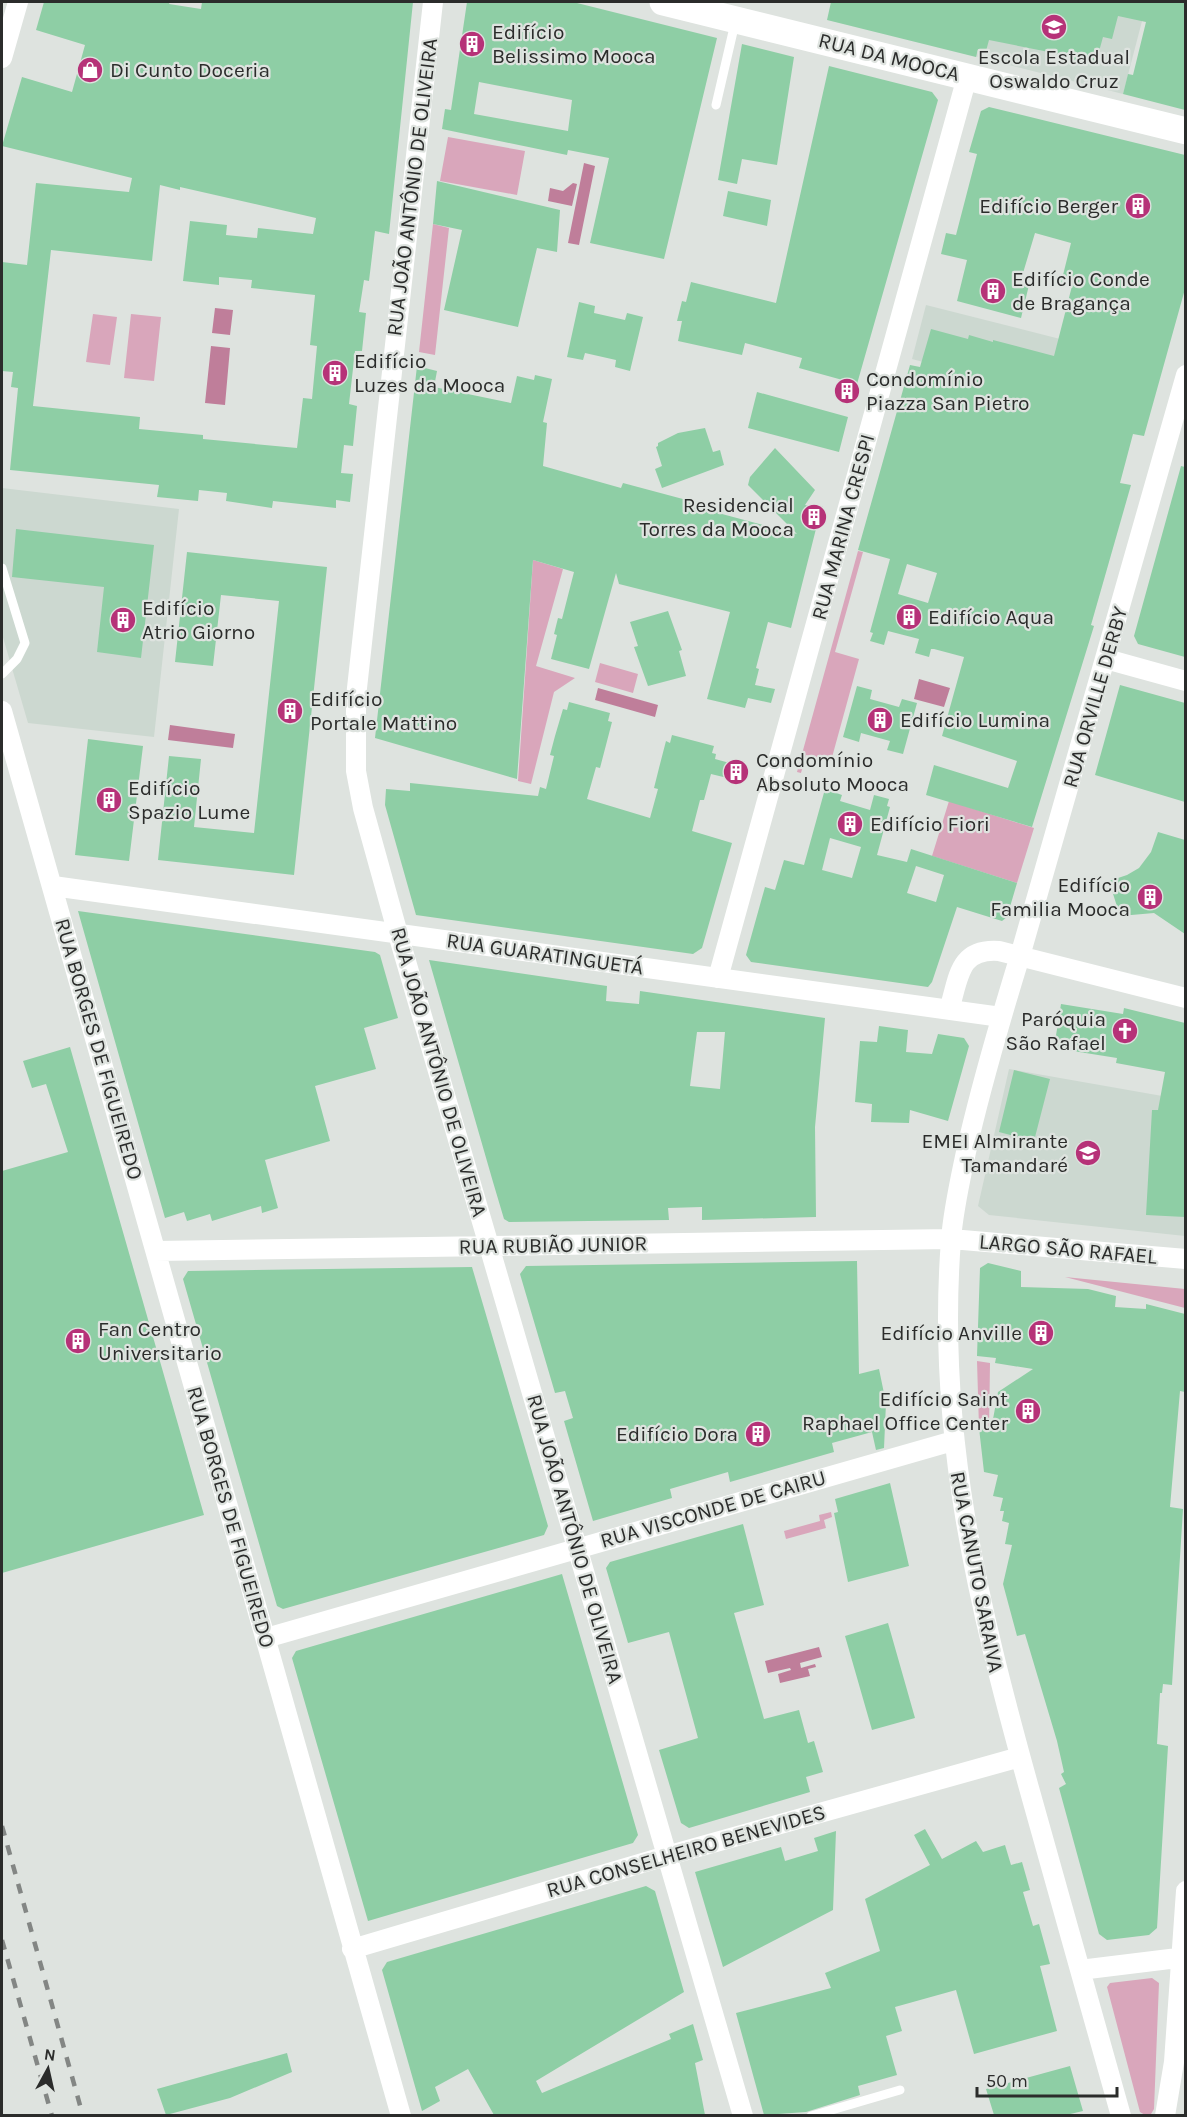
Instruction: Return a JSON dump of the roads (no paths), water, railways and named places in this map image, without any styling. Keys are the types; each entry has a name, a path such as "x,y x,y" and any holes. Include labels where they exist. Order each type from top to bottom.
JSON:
{"main road":[{"name":"RUA DA MOOCA","path":"663,2 968,76 1185,132"}],"street":[{"path":"2,58 18,2"},
{"name":"RUA JOÃO ANTÔNIO DE OLIVEIRA","path":"433,2 375,506 356,697 356,771 363,808 398,934 743,2115"},
{"name":"RUA MARINA CRESPI","path":"718,978 968,76"},
{"name":"RUA ORVILLE DERBY","path":"1001,1017 1181,406 1185,375"},
{"path":"1106,659 1185,681"},
{"name":"RUA BORGES DE FIGUEIREDO","path":"2,711 401,2115"},
{"name":"RUA GUARATINGUETÁ","path":"52,886 1001,1017"},
{"path":"949,1010 967,958 976,951 986,950 1020,956 1185,998"},
{"name":"RUA CANUTO SARAIVA","path":"1001,1017 969,1142 951,1239 948,1374 953,1441 968,1542 981,1606 1020,1757 1121,2115"},
{"name":"RUA RUBIÃO JUNIOR","path":"156,1251 951,1239"},
{"name":"LARGO SÃO RAFAEL","path":"951,1239 1185,1259"},
{"name":"RUA VISCONDE DE CAIRU","path":"266,1638 953,1441"},
{"name":"RUA CONSELHEIRO BENEVIDES","path":"352,1949 666,1856 1020,1757"},
{"path":"1165,2115 1174,2062 1184,1957 1185,1891"},
{"path":"1080,1970 1184,1957"}],"lane":[{"path":"716,105 736,20"},
{"path":"2,568 23,630 25,643 17,659 2,674"},
{"path":"811,2115 900,2090"}],"railway":[{"path":"2,1826 83,2116"},
{"path":"2,1940 52,2116"}],"place":[{"name":"Escola Estadual Oswaldo Cruz","path":"1054,27"},
{"name":"Edifício Belissimo Mooca","path":"472,44"},
{"name":"Di Cunto Doceria","path":"90,70"},
{"name":"Edifício Berger","path":"1138,206"},
{"name":"Edifício Conde de Bragança","path":"993,291"},
{"name":"Edifício Luzes da Mooca","path":"335,373"},
{"name":"Condomínio Piazza San Pietro","path":"847,391"},
{"name":"Residencial Torres da Mooca","path":"814,517"},
{"name":"Edifício Aqua","path":"909,617"},
{"name":"Edifício Atrio Giorno","path":"123,620"},
{"name":"Edifício Portale Mattino","path":"290,711"},
{"name":"Edifício Lumina","path":"880,720"},
{"name":"Condomínio Absoluto Mooca","path":"736,772"},
{"name":"Edifício Spazio Lume","path":"109,800"},
{"name":"Edifício Fiori","path":"850,824"},
{"name":"Edifício Familia Mooca","path":"1150,897"},
{"name":"Paróquia São Rafael","path":"1125,1031"},
{"name":"EMEI Almirante Tamandaré","path":"1088,1153"},
{"name":"Edifício Anville","path":"1041,1333"},
{"name":"Fan Centro Universitario","path":"78,1341"},
{"name":"Edifício Saint Raphael Office Center","path":"1028,1411"},
{"name":"Edifício Dora","path":"758,1434"}]}
